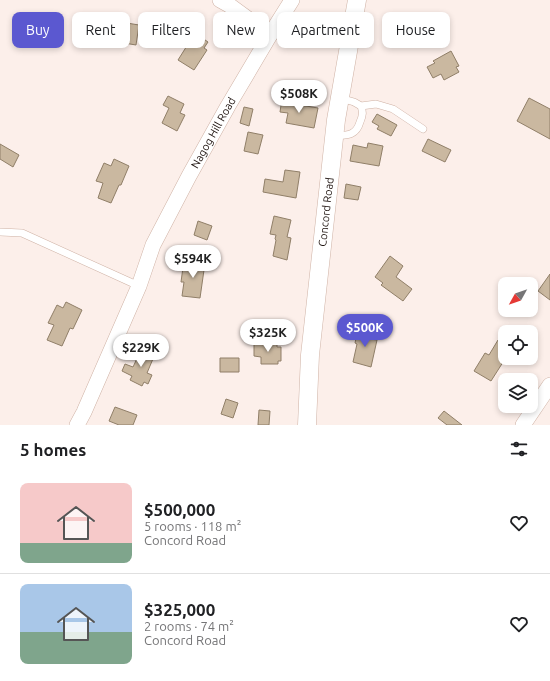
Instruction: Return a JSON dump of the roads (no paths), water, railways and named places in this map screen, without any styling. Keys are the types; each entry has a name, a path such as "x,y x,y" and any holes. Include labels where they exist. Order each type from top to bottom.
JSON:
{"street":[{"path":"220,0 270,35"},
{"name":"Nagog Hill Road","path":"77,425 89,402 139,286 153,245 185,183 228,106 292,0"},
{"name":"Concord Road","path":"307,425 310,355 334,136 357,0"},
{"path":"523,425 550,385"}],"lane":[{"path":"340,98 354,102 361,106 376,104 393,109 423,129"},
{"path":"334,136 356,131 363,114 361,106"},
{"path":"0,232 22,233 139,286"}]}
